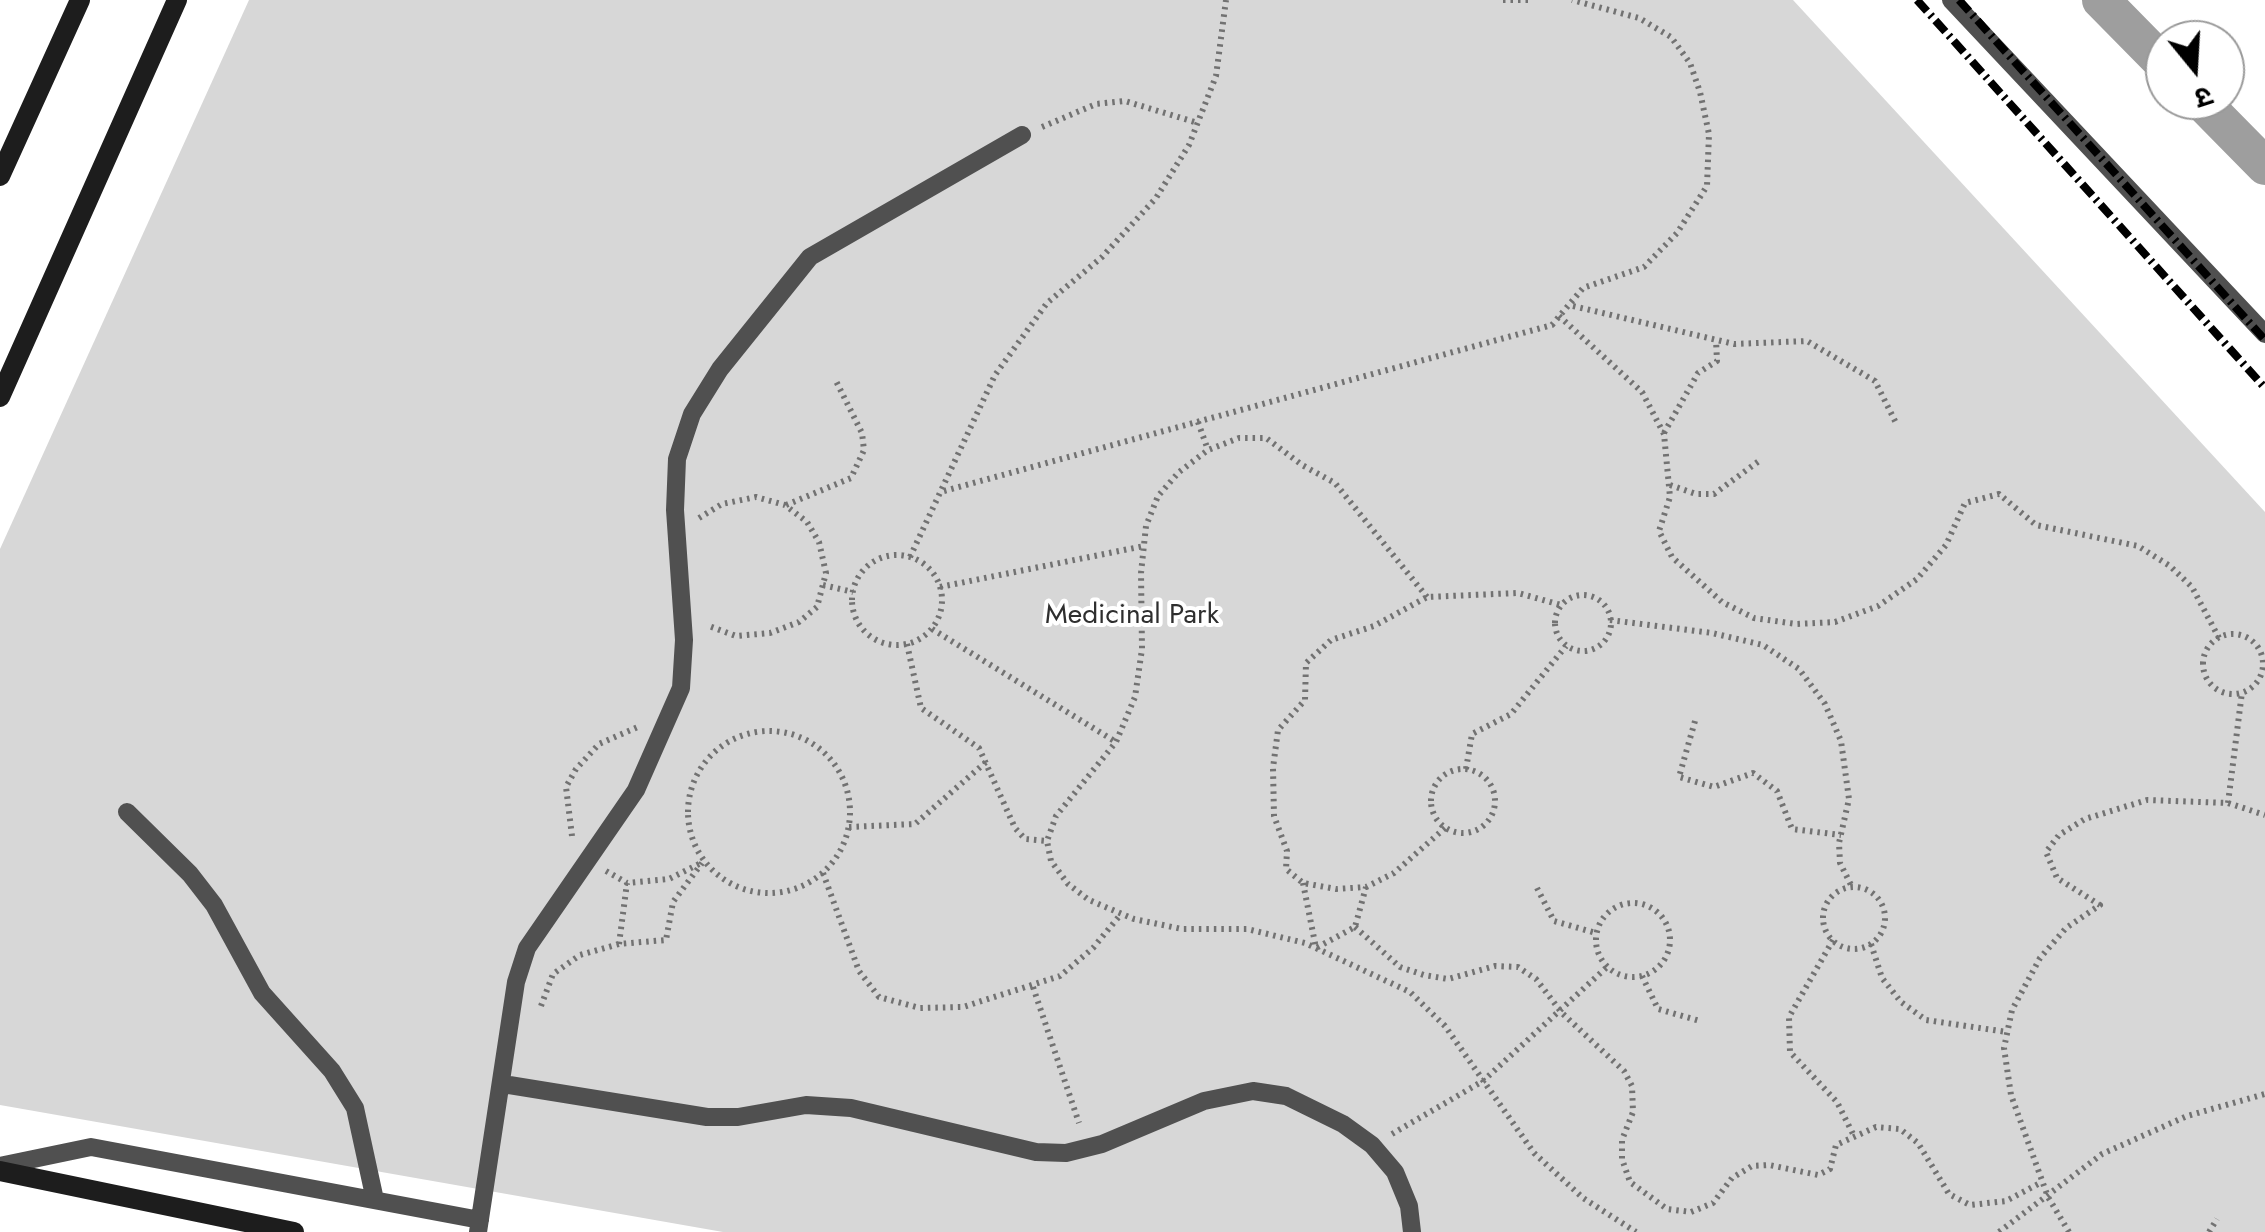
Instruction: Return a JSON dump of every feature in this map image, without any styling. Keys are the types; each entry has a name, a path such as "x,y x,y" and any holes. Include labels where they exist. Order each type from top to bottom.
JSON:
{"street":[{"path":"0,176 80,0"},
{"path":"0,397 177,0"},
{"path":"0,1169 294,1232"}],"lane":[{"path":"1951,0 2265,334"},
{"path":"0,1169 91,1148 375,1200 479,1226 516,982 527,948 636,790 681,688 677,460 692,414 720,369 810,257 1022,135"},
{"path":"127,812 190,874 214,906 262,993 332,1072 355,1108 375,1200"},
{"path":"503,1084 707,1117 738,1117 806,1105 850,1108 1036,1152 1087,1148 1204,1100 1253,1091 1286,1096 1343,1124 1372,1145 1396,1172 1412,1232"}],"path":[{"path":"910,557 996,375 1047,303 1102,256 1156,198 1198,123 1216,76 1226,0"},
{"path":"1504,0 1529,0"},
{"path":"944,491 1552,326 1573,306 1584,288 1644,267 1677,233 1707,186 1710,134 1690,63 1671,38 1639,18 1572,0"},
{"path":"1022,135 1096,104 1125,100 1198,123"},
{"path":"1573,306 1734,344 1806,341 1831,352 1875,381 1897,426"},
{"path":"1559,316 1642,392 1664,434 1670,485 1658,532 1672,557 1722,602 1754,618 1796,624 1836,622 1878,606 1917,579 1946,544 1965,503 1999,494 2036,525 2138,546 2170,566 2192,588 2219,638"},
{"path":"1664,434 1698,373 1717,361 1716,340"},
{"path":"786,505 851,478 864,450 862,433 835,379"},
{"path":"1198,422 1208,450"},
{"path":"1427,598 1335,483 1266,438 1240,438 1208,450 1179,472 1158,496 1144,546 1142,649 1135,696 1116,742 1056,816 1046,841 1051,860 1068,884 1121,914 1182,929 1248,929 1316,948 1410,992 1445,1026 1534,1153 1582,1198 1636,1232"},
{"path":"1670,485 1696,494 1714,494 1760,461"},
{"path":"676,531 722,504 756,497 786,505 807,522 819,542 826,572 817,607 799,622 770,633 736,636 704,624 680,586"},
{"path":"940,587 1144,546"},
{"path":"910,557 923,563 940,587 942,602 932,629 907,644 879,642 866,633 852,607 853,592 868,566 880,558 910,557"},
{"path":"823,585 853,592"},
{"path":"1445,828 1394,873 1366,887 1336,890 1303,883 1286,869 1286,851 1274,816 1273,768 1278,730 1305,700 1306,663 1331,640 1374,626 1427,598 1518,593 1561,605 1586,596 1602,603 1610,620 1600,644 1583,651 1566,646 1555,622 1561,605"},
{"path":"1610,620 1712,632 1763,645 1798,669 1825,704 1841,741 1849,799 1841,834 1840,863 1852,887"},
{"path":"932,629 1116,742"},
{"path":"2238,635 2260,652 2258,681 2242,692 2223,692 2208,680 2205,652 2219,638 2238,635"},
{"path":"907,644 921,708 980,748 1015,828 1026,839 1046,841"},
{"path":"1466,769 1472,734 1510,714 1566,646"},
{"path":"2228,803 2242,692"},
{"path":"669,720 628,729 599,744 566,787 575,851 627,883 670,879 703,862"},
{"path":"1695,721 1679,777 1714,787 1752,773 1778,791 1792,829 1841,834"},
{"path":"777,731 803,738 825,754 842,775 850,800 849,827 840,852 823,874 800,888 774,894 747,891 723,880 703,862 691,838 687,811 692,784 705,762 725,744 750,733 777,731"},
{"path":"849,827 915,824 986,762"},
{"path":"1466,769 1492,786 1496,796 1492,817 1466,834 1445,828 1432,812 1432,791 1445,774 1466,769"},
{"path":"2070,1232 2042,1182 2011,1095 2004,1048 2012,1010 2040,958 2066,928 2100,906 2057,878 2046,852 2059,835 2085,819 2147,800 2228,803 2265,815"},
{"path":"538,1013 553,974 580,955 618,944 666,940 673,902 703,862"},
{"path":"823,874 859,971 879,997 920,1008 963,1008 1060,976 1093,948 1121,914"},
{"path":"618,944 627,883"},
{"path":"1303,883 1316,948"},
{"path":"1316,948 1356,927 1366,887"},
{"path":"1852,887 1871,892 1884,907 1884,928 1871,944 1851,948 1832,940 1824,922 1827,903 1852,887"},
{"path":"1536,888 1554,921 1596,933"},
{"path":"1630,902 1643,903 1663,916 1671,940 1669,952 1654,972 1629,978 1607,967 1596,945 1596,933 1608,912 1630,902"},
{"path":"1356,927 1400,967 1424,975 1448,979 1495,966 1518,967 1536,980 1562,1013 1624,1070 1632,1086 1633,1112 1622,1140 1622,1159 1630,1182 1667,1210 1691,1212 1712,1203 1732,1178 1752,1166 1769,1164 1818,1176 1830,1168 1836,1144 1876,1127 1900,1129 1918,1143 1948,1194 1970,1204 2006,1201 2042,1182"},
{"path":"1832,940 1789,1017 1790,1052 1837,1102 1853,1134"},
{"path":"1871,944 1882,978 1901,1002 1926,1020 2007,1032"},
{"path":"1372,1145 1484,1081 1562,1013 1607,967"},
{"path":"1642,976 1658,1009 1700,1021"},
{"path":"1033,987 1087,1148"},
{"path":"1999,1232 2102,1154 2186,1116 2265,1094"},
{"path":"2209,1232 2217,1219"}],"green space":[{"name":"Medicinal Park","path":"249,0 1793,0 2265,512 2265,1232 723,1232 0,1105 0,549"}],"waterway":[{"path":"2101,0 2145,45"},
{"path":"2220,120 2265,166"}],"railway":[{"path":"1917,0 2265,388"},
{"path":"1959,0 2265,340"}]}
